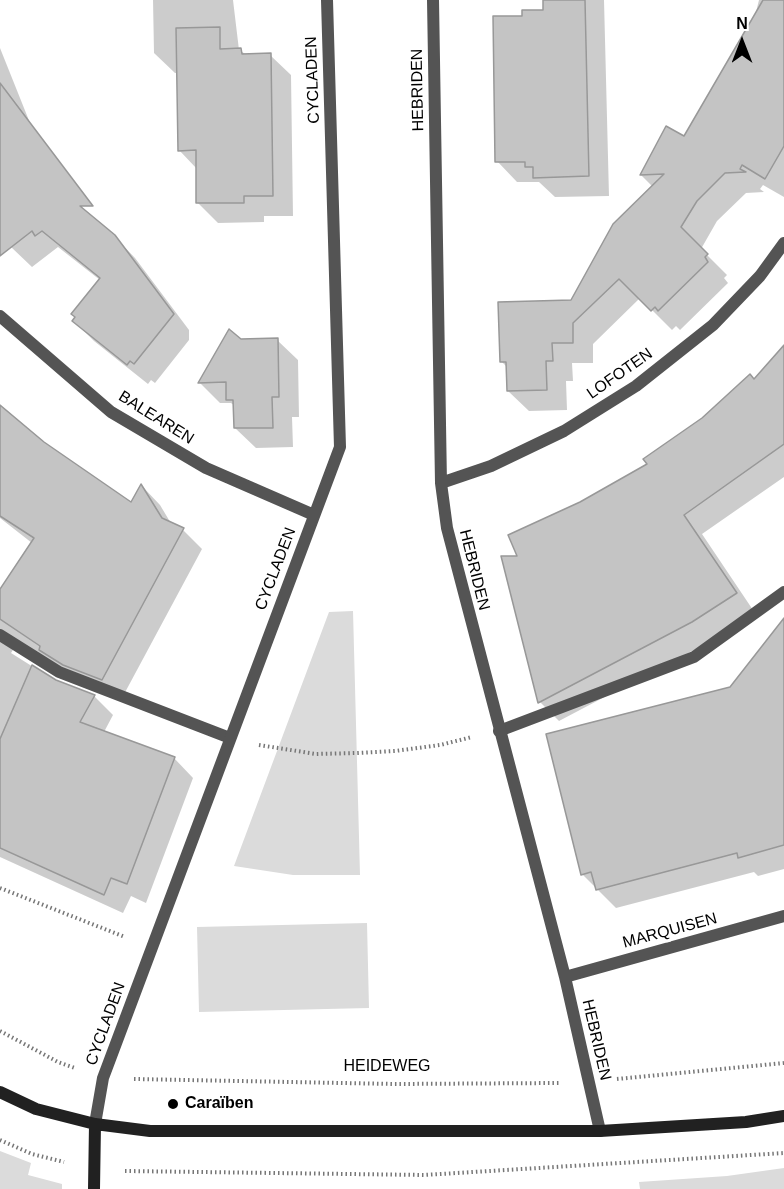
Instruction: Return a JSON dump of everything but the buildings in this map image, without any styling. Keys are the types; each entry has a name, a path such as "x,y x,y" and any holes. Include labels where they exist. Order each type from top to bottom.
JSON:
{"street":[{"name":"CYCLADEN","path":"95,1124 103,1078 340,447 327,0"},
{"name":"HEBRIDEN","path":"433,0 441,483 447,528 565,977 600,1131"},
{"name":"LOFOTEN","path":"441,483 491,466 564,430 636,386 713,325 760,276 784,243"},
{"name":"BALEAREN","path":"0,316 111,412 206,468 314,515"},
{"path":"499,731 694,657 784,592"},
{"path":"0,635 59,672 230,738"},
{"name":"MARQUISEN","path":"565,977 784,916"},
{"path":"0,1092 36,1109 95,1124 150,1131 600,1131 746,1122 784,1116"},
{"path":"94,1189 95,1124"}],"path":[{"path":"230,738 278,750 335,754 395,751 440,745 499,731"},
{"path":"0,888 151,948"},
{"name":"HEIDEWEG","path":"0,1031 58,1062 103,1078 394,1084 589,1082 784,1063"},
{"path":"0,1140 32,1154 94,1168 139,1171 424,1175 784,1153"}],"shaded area":[{"path":"353,611 360,875 293,875 234,866 329,612"},
{"path":"367,923 369,1008 199,1012 197,927"},
{"path":"0,1151 31,1163 28,1175 62,1184 62,1189 0,1189"},
{"path":"784,1168 784,1189 640,1189 639,1182 727,1176"}],"place":[{"name":"Caraïben","path":"173,1104"}]}
